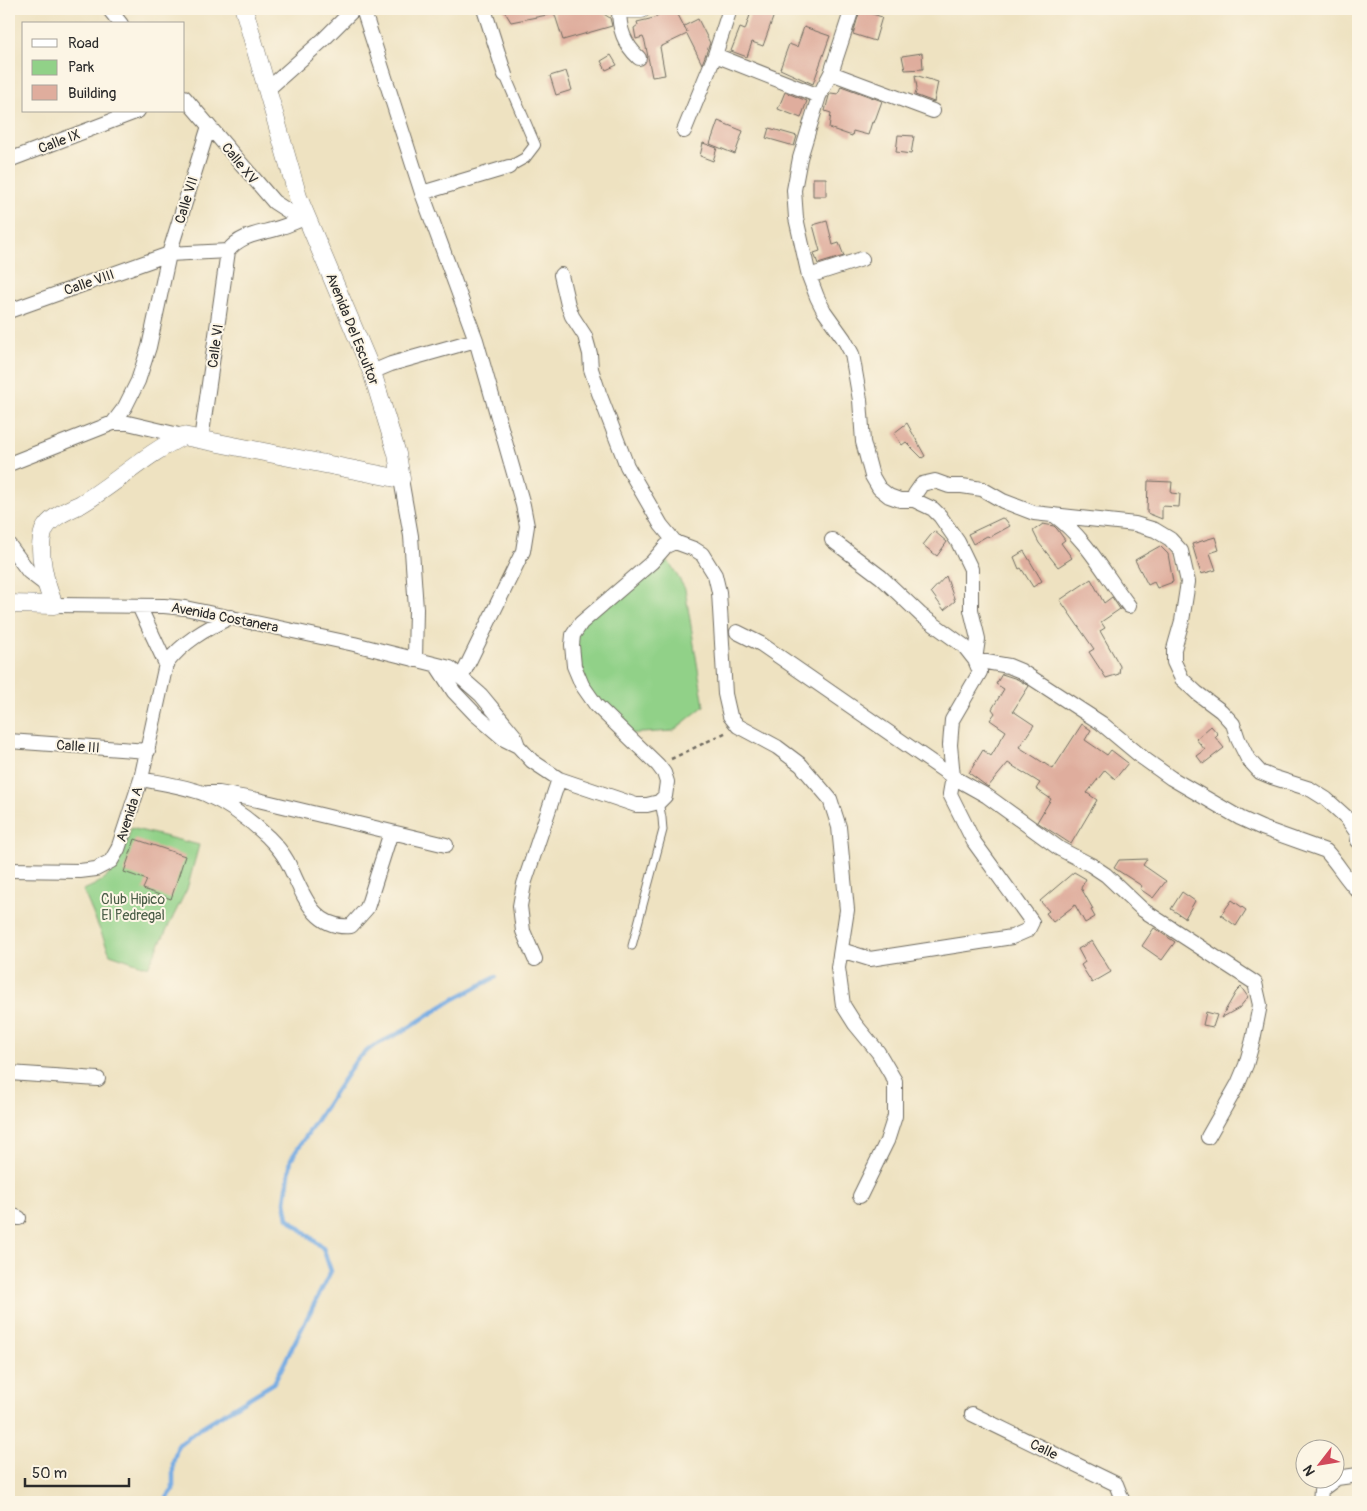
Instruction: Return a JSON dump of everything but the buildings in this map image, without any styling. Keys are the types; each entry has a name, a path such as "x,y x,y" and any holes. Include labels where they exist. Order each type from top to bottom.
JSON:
{"street":[{"path":"109,9 119,22"},
{"name":"Avenida Del Escultor","path":"244,9 305,218 372,372 397,454 412,536 416,617 415,660"},
{"path":"268,89 354,9"},
{"path":"363,9 422,194 476,340 523,505 527,526 523,550 462,676 499,715 514,734 518,746"},
{"path":"422,194 509,167 525,158 535,145 505,75 484,9"},
{"path":"639,58 628,48 624,40 619,22 619,9 642,9"},
{"path":"684,131 715,55 730,9"},
{"path":"852,9 831,73 819,96 800,158 794,190 796,218 809,276 824,311 852,354 860,400 863,442 872,476 879,488 889,496 900,500 914,500 932,509 940,516 958,542 971,569 971,610 978,639 976,660"},
{"path":"715,55 819,96"},
{"path":"831,73 933,111"},
{"name":"Calle XV","path":"185,98 274,202 288,211 305,218"},
{"name":"Calle IX","path":"9,160 135,112"},
{"name":"Calle VII","path":"113,423 125,407 138,381 149,347 169,254 209,126"},
{"path":"228,251 233,244 242,238 279,228 305,218"},
{"name":"Calle VIII","path":"11,307 169,254 228,251"},
{"name":"Calle VI","path":"201,440 228,251"},
{"path":"809,276 862,259"},
{"path":"561,275 568,305 572,316 585,336 590,354 591,369 627,466 661,525 675,542 702,554 715,575 719,592 725,694 730,716 738,726 777,747 801,765 830,799 839,827 847,910 838,968 843,1005 855,1024 878,1052 895,1082 895,1116 887,1140 860,1196"},
{"path":"372,372 391,364 476,340"},
{"path":"9,464 113,423 128,423 201,440 401,479"},
{"path":"54,605 46,585 42,543 44,530 55,518 90,498 159,450 183,436"},
{"path":"914,500 917,488 922,484 935,481 949,486 982,489 1003,501 1034,513 1135,524 1154,530 1170,539 1181,551 1188,582 1182,621 1174,649 1174,662 1182,678 1197,693 1221,710 1233,724 1248,759 1260,772 1272,778 1310,789 1326,799 1346,817 1357,833 1358,841"},
{"path":"1053,515 1068,526 1088,548 1129,606"},
{"path":"832,540 880,577 921,615 964,646 976,660 980,672 952,720 950,745 953,777 950,794 974,842 1032,922 1028,930 1012,937 870,959 841,950"},
{"path":"437,666 454,692 476,714 504,739 518,746 532,761 559,779 636,805 658,802 665,796 667,782 664,772 596,705 582,685 574,666 573,635 581,623 652,562 666,546 675,542"},
{"path":"9,545 29,572 46,585"},
{"name":"Avenida Costanera","path":"9,604 164,606 185,608 450,668 462,676"},
{"path":"140,606 166,664 176,652 193,638 231,617"},
{"path":"737,632 761,644 953,777 987,796 1060,849 1099,870 1143,910 1255,983 1260,1005 1246,1064 1238,1084 1208,1137"},
{"path":"976,660 1009,666 1034,678 1101,724 1171,778 1247,821 1326,851 1358,892"},
{"name":"Avenida A","path":"9,870 80,871 96,869 111,861 118,849 141,779 166,664"},
{"name":"Calle III","path":"9,741 148,751"},
{"path":"141,779 203,793 218,793 258,800 446,845"},
{"path":"535,960 523,931 520,906 524,884 559,779"},
{"path":"203,793 238,813 267,836 287,861 302,895 317,915 338,927 352,926 367,908 391,832"},
{"path":"9,1073 98,1079"},
{"name":"Calle","path":"972,1414 1116,1484 1123,1502"},
{"path":"1320,1502 1321,1490 1337,1478 1358,1475"}],"lane":[{"path":"632,946 663,830 658,802"}],"path":[{"path":"658,765 738,726"}],"green space":[{"path":"660,559 666,560 671,565 685,589 704,706 673,731 626,734 587,694 572,626"},
{"name":"Club Hipico El Pedregal","path":"131,828 199,845 187,889 148,967 110,954 83,890 103,880 110,874 121,859"}],"waterway":[{"path":"167,1502 166,1499 173,1490 173,1463 178,1445 200,1428 274,1383 331,1271 323,1248 288,1218 285,1202 291,1159 357,1059 372,1047 405,1030 452,1000 496,977"}]}
